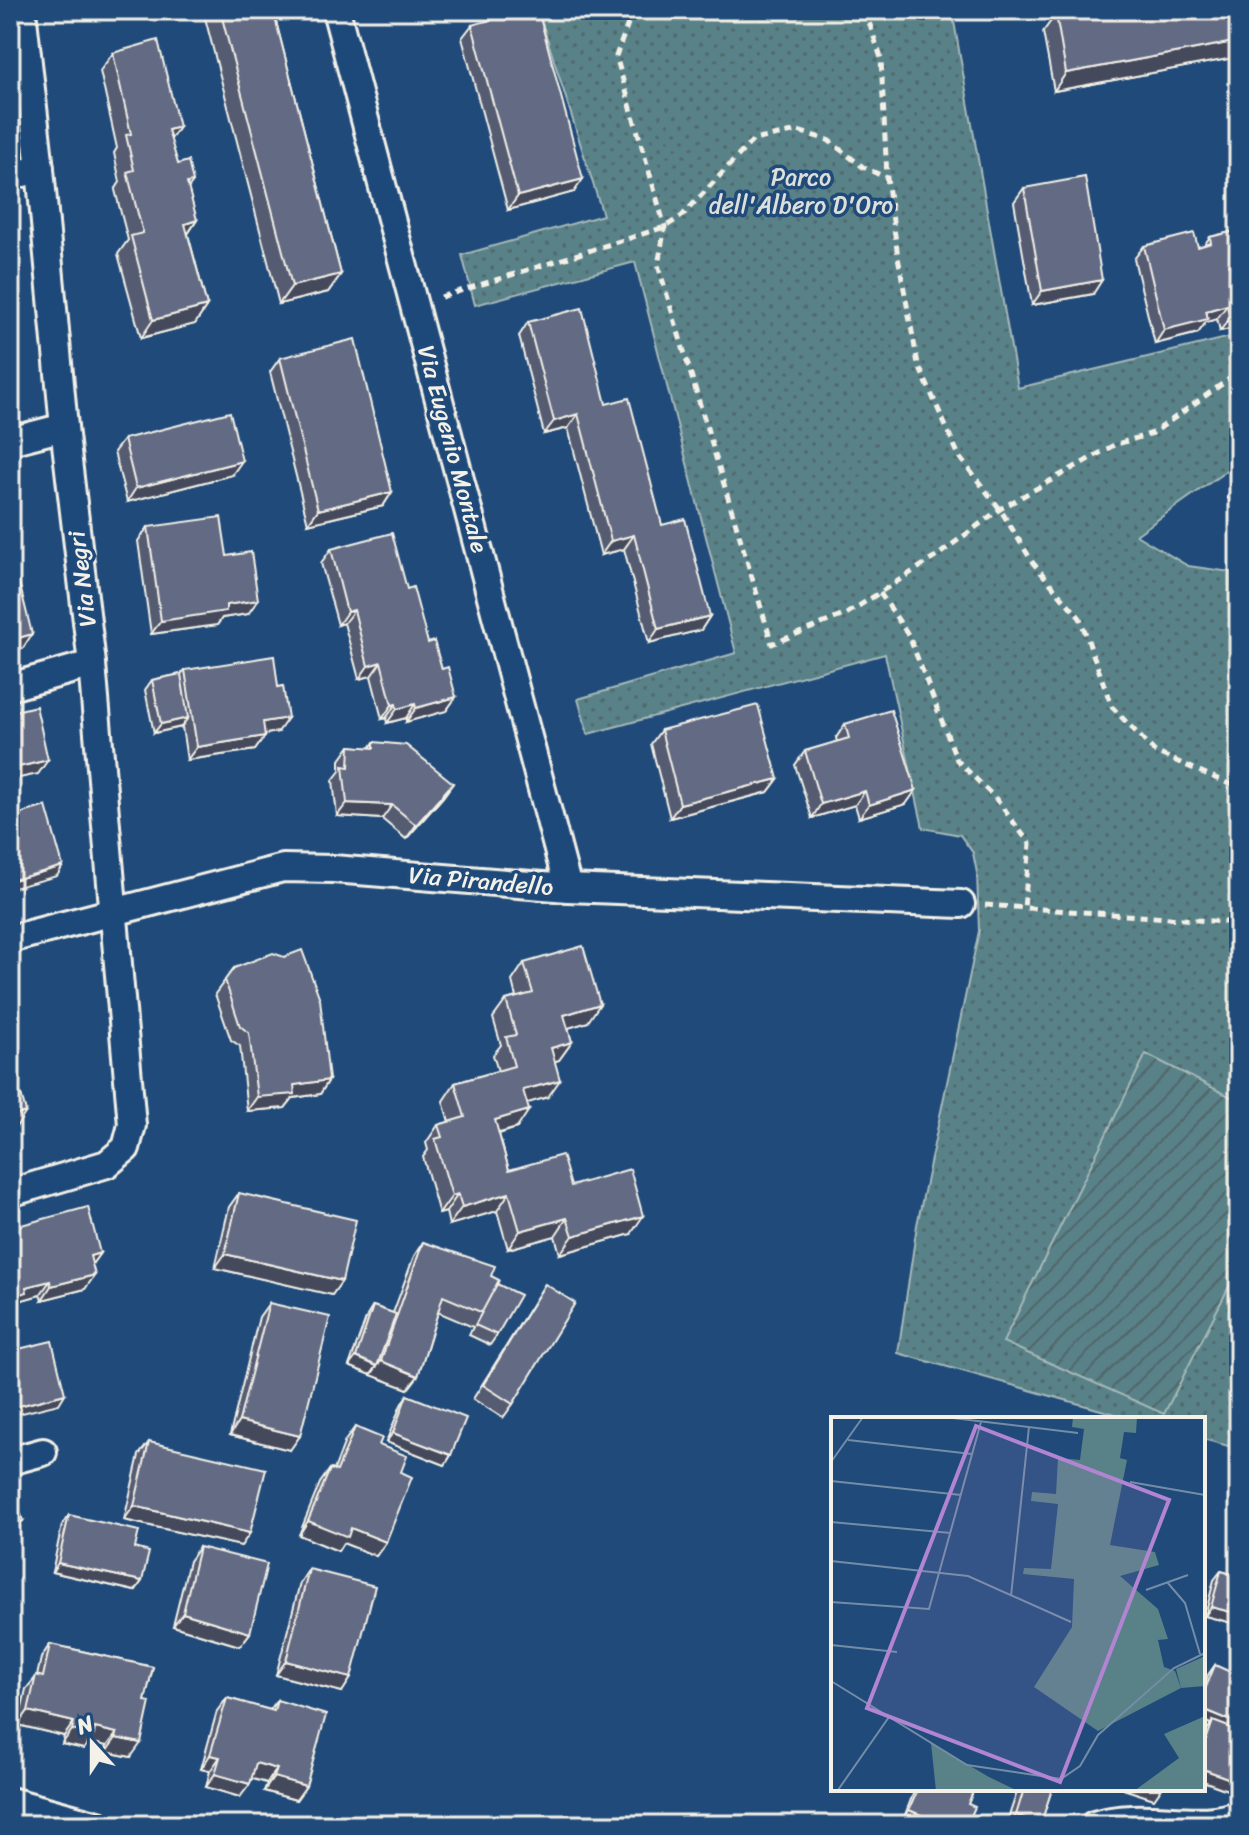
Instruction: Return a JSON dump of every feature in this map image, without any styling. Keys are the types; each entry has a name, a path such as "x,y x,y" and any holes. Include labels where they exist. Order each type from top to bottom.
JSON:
{"street":[{"name":"Via Negri","path":"10,1193 90,1171 116,1159 126,1148 132,1125 92,664 64,427 22,10"},
{"name":"Via Eugenio Montale","path":"336,10 568,888"},
{"path":"10,176 40,169"},
{"path":"10,441 64,427"},
{"path":"10,687 92,664"},
{"name":"Via Pirandello","path":"10,939 283,868 333,869 568,888 961,904"},
{"path":"10,1461 43,1452"},
{"path":"10,1801 98,1825"},
{"path":"1094,1825 1116,1819 1216,1820 1239,1814"}],"path":[{"path":"633,10 616,56 665,227 658,265 772,644 846,614 934,558 1000,509 1114,445 1153,433 1239,372"},
{"path":"865,10 881,58 887,178 918,364 960,458 1000,509 1033,563 1080,618 1112,707 1155,752 1227,783 1239,784"},
{"path":"415,306 665,227 682,216 753,140 798,131 828,140 863,167 887,178"},
{"path":"880,593 909,636 957,760 996,799 1030,844 1024,908"},
{"path":"961,904 1239,923"}],"green space":[{"name":"Parco dell'Albero D'Oro","path":"538,10 952,10 1018,388 1239,335 1239,462 1136,535 1188,566 1239,573 1239,1449 1205,1440 1205,1417 1126,1417 898,1353 917,1225 979,931 977,873 973,853 960,835 923,828 885,654 588,734 578,699 736,653 635,262 475,305 462,255 603,215"},
{"path":"1146,1054 1239,1101 1239,1267 1164,1414 1003,1342"}],"building":[{"path":"220,10 273,10 341,274 292,286"},
{"path":"526,10 538,10 583,179 518,196 472,25"},
{"path":"1079,10 1239,10 1239,41 1066,73 1056,14"},
{"path":"158,40 179,127 168,130 178,164 188,161 193,182 187,183 197,220 185,224 207,306 153,320 131,236 143,233 127,172 134,170 126,135 131,134 113,53"},
{"path":"1085,177 1102,280 1042,291 1024,188"},
{"path":"1239,230 1239,315 1230,318 1227,305 1206,311 1208,319 1164,330 1144,246 1194,233 1198,247 1211,243 1210,237"},
{"path":"582,308 606,404 629,398 662,525 685,519 710,616 658,629 634,535 611,541 578,414 554,421 528,322"},
{"path":"355,339 392,492 318,510 280,358"},
{"path":"230,412 242,461 136,488 124,439"},
{"path":"221,517 227,556 251,552 258,600 226,605 226,611 161,621 148,527"},
{"path":"392,533 407,589 413,587 428,643 434,641 442,669 448,667 456,697 416,708 415,704 397,709 396,704 392,705 381,662 368,666 354,610 347,612 331,549"},
{"path":"19,582 32,634 15,639 17,646 10,648 10,585"},
{"path":"274,656 278,687 283,686 288,718 263,722 265,736 197,747 185,670"},
{"path":"181,674 188,718 161,724 152,680"},
{"path":"758,705 778,779 680,804 661,730"},
{"path":"36,706 48,760 10,769 10,710"},
{"path":"891,710 916,790 869,805 865,791 821,804 805,751 849,738 845,724"},
{"path":"374,742 406,745 453,783 416,825 392,805 347,803 343,766 349,767 350,746 374,748"},
{"path":"46,806 63,866 10,881 10,817"},
{"path":"583,946 600,1004 564,1015 572,1042 551,1048 560,1080 523,1090 529,1110 495,1120 509,1170 562,1155 571,1186 630,1169 643,1216 573,1236 567,1218 520,1231 509,1193 462,1207 458,1194 452,1196 435,1139 442,1137 438,1125 465,1117 455,1083 514,1066 506,1037 516,1035 506,1000 533,993 524,963"},
{"path":"302,950 320,999 329,1080 294,1085 295,1094 257,1097 249,1033 240,1026 225,980 234,968 273,953 284,957"},
{"path":"10,1056 26,1112 10,1117"},
{"path":"239,1193 356,1220 342,1281 225,1254"},
{"path":"88,1207 100,1253 90,1256 95,1275 51,1286 50,1281 26,1287 27,1292 10,1297 10,1228"},
{"path":"423,1242 495,1266 491,1276 499,1280 483,1313 443,1296 418,1376 381,1361"},
{"path":"497,1284 520,1295 497,1335 475,1325"},
{"path":"545,1284 575,1303 513,1404 483,1385"},
{"path":"269,1303 330,1317 300,1436 239,1421"},
{"path":"373,1306 396,1314 377,1366 356,1357"},
{"path":"52,1341 65,1394 11,1408 10,1351"},
{"path":"407,1395 466,1418 451,1455 393,1433"},
{"path":"355,1427 382,1438 379,1445 407,1456 401,1472 412,1477 386,1542 351,1528 348,1537 308,1521 330,1469 337,1471"},
{"path":"149,1442 266,1469 250,1533 134,1506"},
{"path":"10,1479 23,1521 10,1525"},
{"path":"69,1515 139,1531 135,1548 149,1552 142,1581 58,1563"},
{"path":"199,1547 267,1564 250,1633 183,1613"},
{"path":"309,1569 375,1586 351,1678 286,1661"},
{"path":"1221,1571 1239,1576 1239,1614 1211,1607"},
{"path":"50,1644 153,1667 145,1701 150,1702 141,1743 116,1738 117,1733 95,1728 94,1735 72,1730 74,1722 28,1711 36,1675 43,1677"},
{"path":"1215,1665 1239,1676 1239,1705 1232,1721 1205,1710 1205,1689"},
{"path":"227,1698 274,1711 277,1700 326,1715 306,1786 274,1777 277,1769 256,1763 250,1784 215,1774 220,1757 210,1755"},
{"path":"1213,1721 1239,1731 1239,1782 1205,1770 1205,1743"},
{"path":"917,1791 973,1791 968,1804 975,1807 967,1825 945,1825 909,1810"},
{"path":"1023,1791 1051,1791 1041,1823 1016,1815"}]}
